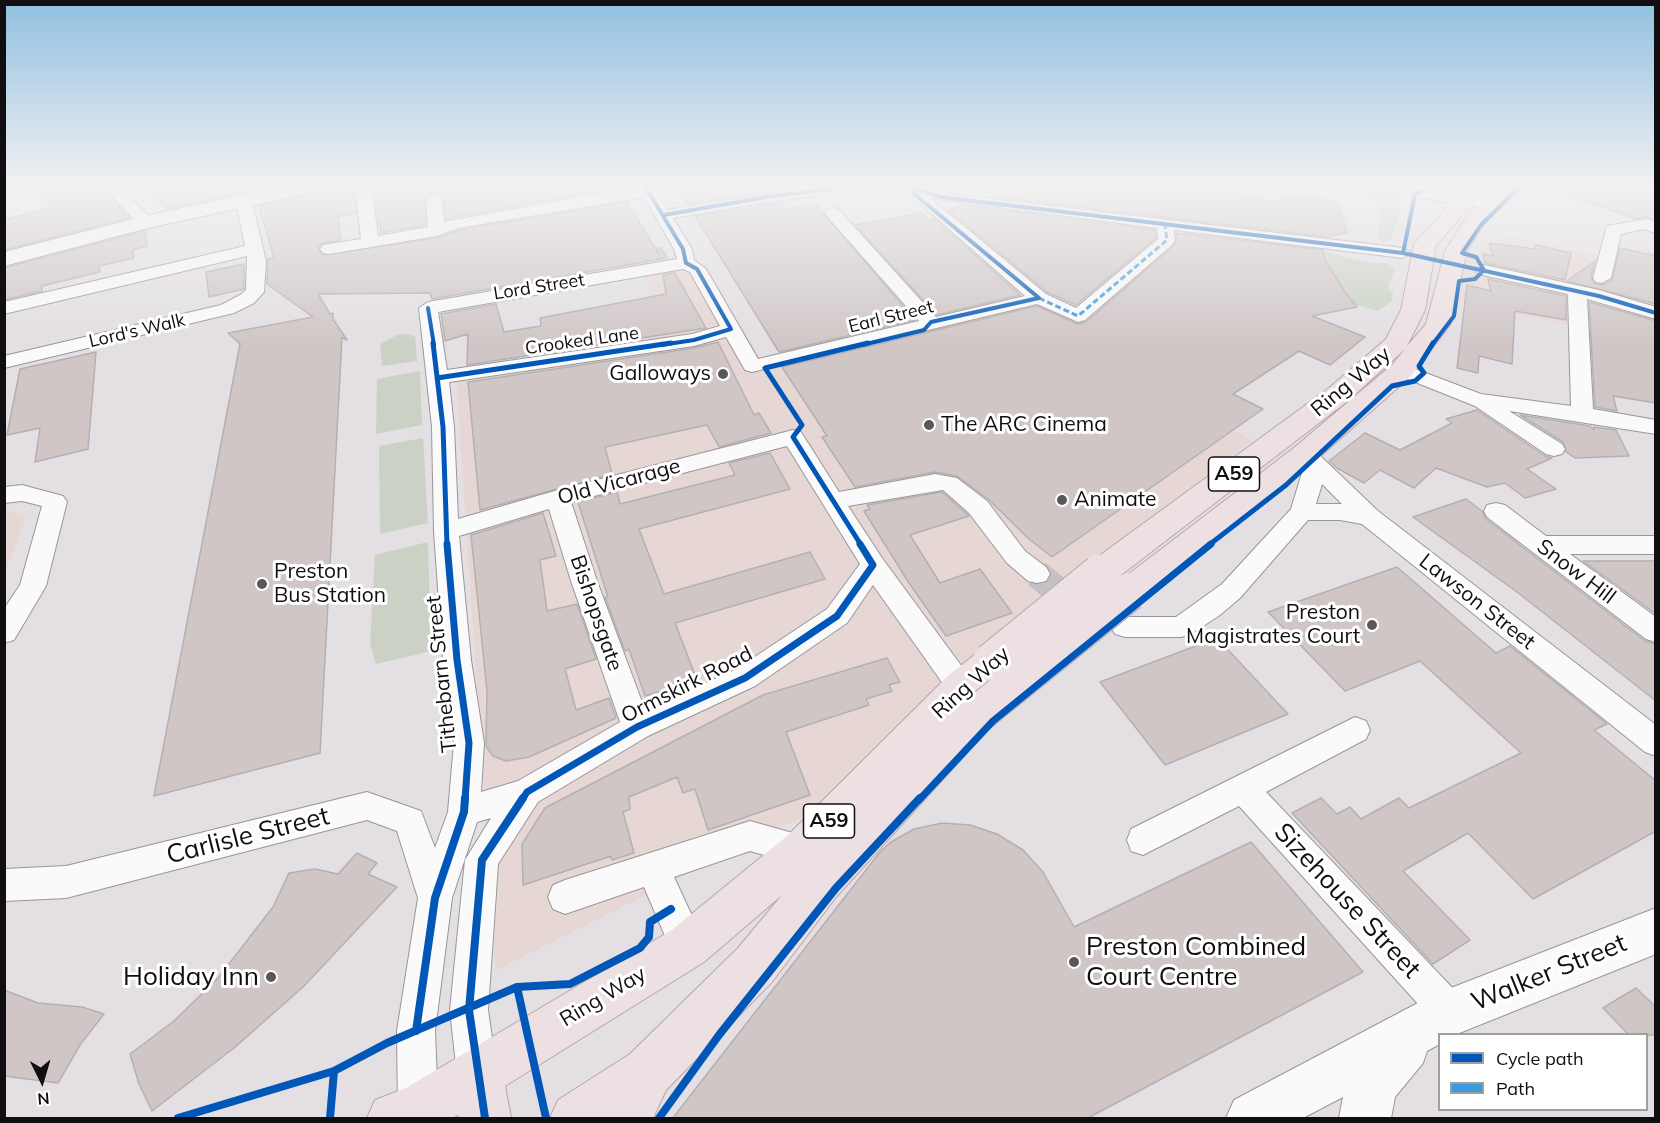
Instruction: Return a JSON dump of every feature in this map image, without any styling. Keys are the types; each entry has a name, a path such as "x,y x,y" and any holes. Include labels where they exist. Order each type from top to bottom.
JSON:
{"highway":[{"name":"Ring Way","path":"576,1119 648,1072 755,965 977,688 1114,583 1397,343 1413,310 1425,244 1432,238"},
{"name":"Ring Way","path":"410,1116 481,1096 688,946 801,849 977,688 1114,583 1311,459 1402,370 1438,325 1456,251 1464,238"},
{"name":"Ring Way","path":"627,1119 648,1072"}],"street":[{"path":"4,259 82,238"},
{"path":"4,308 255,249 252,238"},
{"path":"329,249 392,238"},
{"path":"677,238 683,249 686,263 697,269 731,329"},
{"path":"856,238 931,322"},
{"path":"968,238 1039,298 1078,315 1167,238"},
{"path":"1296,238 1402,253"},
{"path":"1602,278 1611,238"},
{"name":"Lord's Walk","path":"4,362 227,309 247,299 255,292 257,283 255,249"},
{"name":"Lord Street","path":"428,308 686,263"},
{"path":"1484,270 1577,291 1656,313"},
{"path":"1577,291 1582,414"},
{"name":"Earl Street","path":"731,329 752,366 1039,298"},
{"name":"Tithebarn Street","path":"410,1116 416,1031 435,898 464,812 469,743 458,679 446,531 442,427 428,308"},
{"name":"Crooked Lane","path":"437,378 694,340 731,329"},
{"path":"1402,370 1477,400 1554,449"},
{"path":"1477,400 1582,414 1656,428"},
{"name":"Old Vicarage","path":"446,531 558,498 793,437 832,501"},
{"path":"1125,627 1181,627 1194,620 1231,591 1302,512 1311,459"},
{"name":"Lawson Street","path":"1311,459 1369,518 1656,743"},
{"path":"977,688 873,565 832,501 935,482 949,483 978,507 1016,557 1038,574"},
{"path":"4,495 22,493 55,502 33,586 4,633"},
{"name":"Bishopsgate","path":"558,498 584,581 638,727"},
{"name":"Snow Hill","path":"1496,511 1656,632"},
{"path":"1302,512 1340,512 1369,518"},
{"path":"1540,545 1656,545"},
{"name":"Ormskirk Road","path":"464,812 527,792 638,727 745,678 837,615 873,565"},
{"path":"1143,840 1355,730"},
{"name":"Sizehouse Street","path":"1243,789 1434,1021"},
{"path":"481,1096 469,1010 482,860 527,792"},
{"name":"Carlisle Street","path":"4,885 66,882 367,806 410,821 435,898"},
{"path":"565,897 750,836 801,849"},
{"path":"653,869 688,946"},
{"name":"Walker Street","path":"1275,1114 1434,1021 1656,931"},
{"path":"1365,1119 1371,1086 1434,1021"}],"shaded area":[{"path":"849,238 982,238 1096,347 1094,360 1252,440 1024,616 813,811 496,970 456,375 644,342 629,309 655,304 643,275 705,263 761,360 930,328"},
{"path":"1378,238 1391,238 1391,239 1383,243"},
{"path":"1503,238 1520,238 1609,257 1641,248 1655,253 1655,343 1458,302 1459,281 1467,256"},
{"path":"1323,251 1369,263 1386,263 1395,268 1388,289 1393,293 1392,301 1378,311 1356,305 1334,281"},
{"path":"397,335 415,336 417,361 382,366 380,344"},
{"path":"420,371 422,425 376,434 377,379"},
{"path":"423,438 428,523 380,534 379,446"},
{"path":"5,509 26,517 5,572"},
{"path":"428,542 431,651 376,664 370,644 375,555"}],"building":[{"path":"4,238 49,238 4,250"},
{"path":"117,238 146,238 147,246 133,250 134,258 99,266 100,272 42,286 42,291 4,300 4,268"},
{"name":"Preston Bus Station","path":"268,238 341,238 321,244 318,249 323,255 434,238 649,238 659,254 658,248 661,248 667,258 432,299 430,293 318,294 330,314 333,313 333,319 347,340 342,337 320,753 154,796 240,344 228,333 313,317 267,284 268,259 274,258"},
{"path":"709,238 845,238 915,320 779,352"},
{"path":"867,238 956,238 1020,295 937,315"},
{"path":"982,238 1156,238 1076,305 1047,292"},
{"path":"1176,238 1223,238 1323,250 1325,260 1357,307 1312,316 1365,337 1330,365 1299,351 1233,394 1263,409 1052,557 1029,539 988,499 957,476 935,472 855,487 822,437 827,436 782,367 1037,306 1077,324 1086,322 1174,246"},
{"path":"1489,243 1535,249 1536,245 1571,253 1565,280 1485,263 1483,254 1493,256"},
{"path":"1620,248 1656,256 1656,304 1567,281 1595,261 1591,277 1594,283 1603,285 1612,280"},
{"path":"244,264 244,289 209,297 206,272"},
{"path":"675,273 706,328 467,365 468,334 445,341 441,314 496,304 504,332 541,326 540,318 666,294 663,275"},
{"path":"1488,279 1566,296 1566,320 1515,311 1512,364 1479,356 1478,373 1457,368 1467,285 1491,291"},
{"path":"1589,302 1656,321 1656,403 1613,396 1617,411 1595,407"},
{"path":"718,342 754,415 759,413 771,433 719,447 707,425 605,447 612,474 480,510 468,382 694,348"},
{"path":"96,352 88,449 35,462 40,428 7,435 20,369"},
{"path":"1477,410 1545,456 1552,458 1527,469 1556,489 1525,498 1505,483 1487,487 1436,468 1414,488 1380,470 1364,483 1329,461 1365,433 1400,450 1452,423 1446,419"},
{"path":"1520,415 1590,426 1594,430 1594,427 1616,430 1629,456 1575,458 1566,452 1563,442"},
{"path":"770,453 790,489 639,529 664,594 810,552 825,579 675,623 697,680 645,696 629,649 625,651 605,597 608,597 578,502 617,492 620,504 735,475 729,463"},
{"path":"942,492 969,516 910,535 940,583 980,569 1012,613 946,636 909,583 864,511 870,509 867,505"},
{"path":"1466,499 1482,511 1486,519 1645,641 1656,644 1656,701 1517,592 1413,517"},
{"path":"543,513 556,556 540,560 547,611 577,604 596,659 565,669 576,710 609,698 616,718 529,757 506,761 493,756 486,746 487,691 471,535"},
{"path":"1583,561 1656,561 1656,614"},
{"path":"1397,567 1496,653 1510,646 1607,724 1594,730 1656,781 1656,831 1533,899 1468,833 1403,871 1470,940 1433,964 1292,813 1321,798 1337,814 1350,807 1361,819 1399,798 1409,808 1521,753 1420,661 1345,691 1268,612"},
{"path":"1217,638 1288,714 1165,765 1100,682"},
{"path":"887,658 900,682 889,685 892,691 866,699 869,705 786,732 810,795 708,830 695,789 683,793 677,777 629,797 630,809 623,812 634,853 612,860 611,856 523,885 522,844 545,808 763,695"},
{"name":"Preston Combined Court Centre","path":"942,823 970,825 997,834 1023,850 1043,872 1074,927 1251,842 1363,972 1086,1119 672,1119 880,852 891,842 914,829"},
{"path":"357,853 377,863 368,874 397,887 303,987 234,1048 152,1111 139,1084 130,1054 174,1021 218,978 273,907 289,873 315,869 338,874"},
{"path":"1636,988 1656,1007 1656,1035 1627,1033 1603,1008"},
{"path":"4,990 38,1003 82,1007 104,1014 80,1045 58,1083 4,1076"}],"tunnel":[{"path":"1037,574 1080,609"}],"marked path":[{"path":"1039,298 1078,316 1167,238"}],"cycle path":[{"path":"437,378 694,340 731,329 697,269 686,263 683,249 677,238"},
{"path":"968,238 1039,298"},
{"path":"1283,238 1403,253 1599,296 1656,313"},
{"path":"1403,253 1406,238"},
{"path":"659,1118 666,1105 719,1035 836,888 993,721 1140,599 1286,485 1392,386 1415,381 1424,373 1419,366 1443,327 1454,316 1459,281 1475,279 1484,270 1476,257 1462,253 1472,238"},
{"path":"485,1118 469,1010 482,860 527,792 637,727 745,678 837,616 873,565 793,437 802,425 765,368 924,330 931,322 1039,298"},
{"path":"416,1031 435,898 464,812 469,743 457,660 446,531 443,427 428,308"},
{"path":"330,1118 334,1071 387,1043 517,987 570,984 640,948 649,937 650,922 671,909"},
{"path":"517,987 546,1118"},
{"path":"178,1118 334,1071"}],"place":[{"name":"Galloways","path":"723,374"},
{"name":"The ARC Cinema","path":"929,425"},
{"name":"Animate","path":"1062,500"},
{"name":"Preston Bus Station","path":"262,584"},
{"name":"Preston Magistrates Court","path":"1372,625"},
{"name":"Preston Combined Court Centre","path":"1074,962"},
{"name":"Holiday Inn","path":"271,977"}]}
